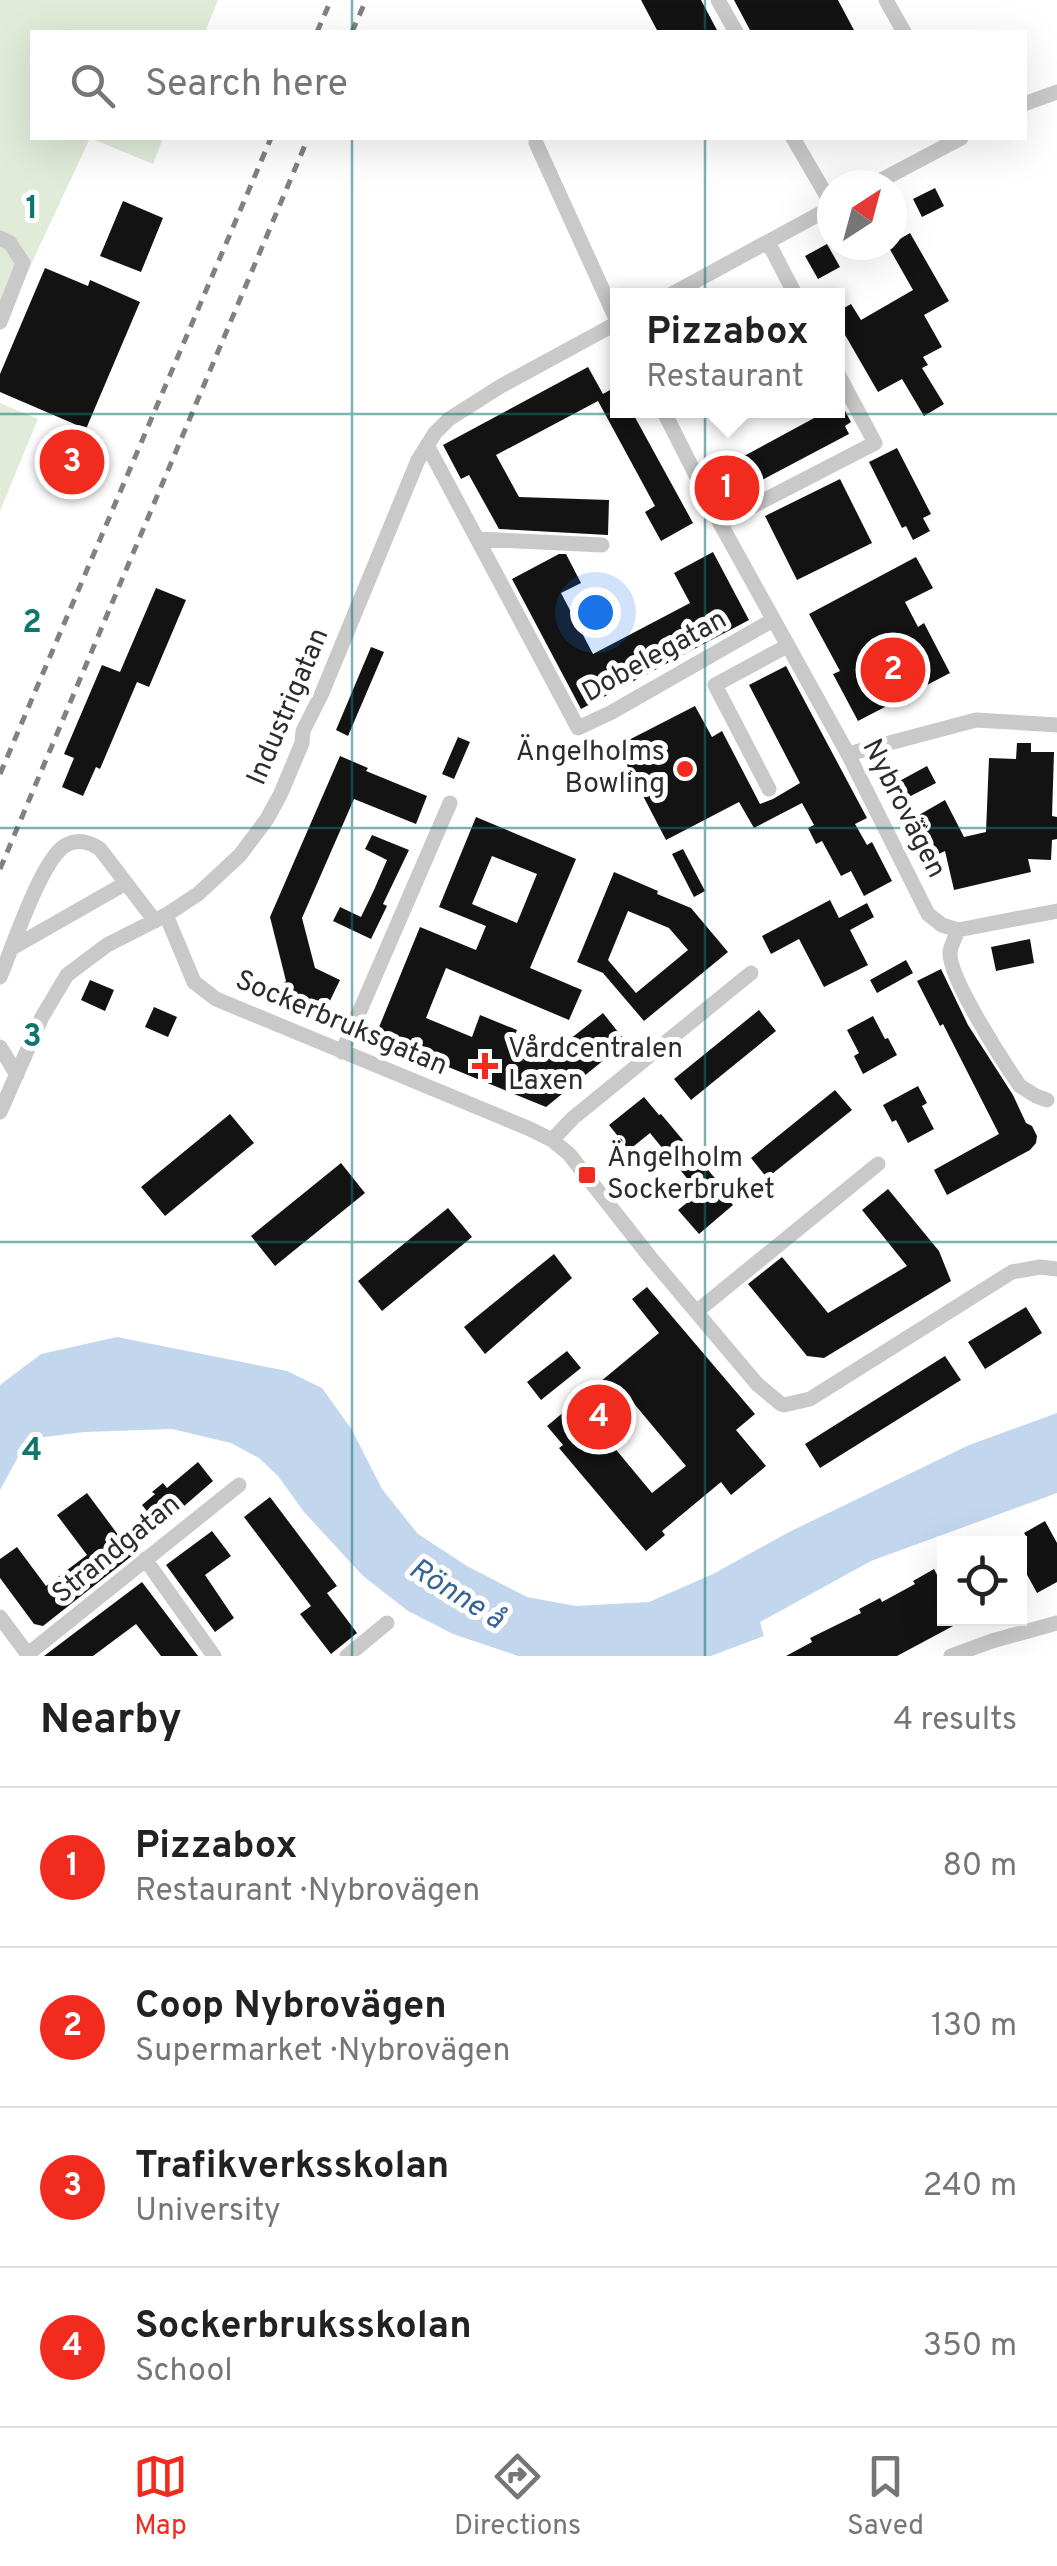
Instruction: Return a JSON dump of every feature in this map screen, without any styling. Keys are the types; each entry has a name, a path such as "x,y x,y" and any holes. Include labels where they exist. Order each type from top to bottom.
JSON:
{"street":[{"path":"718,0 735,30"},
{"path":"886,0 903,30"},
{"path":"1027,103 1057,92"},
{"path":"794,140 817,180"},
{"path":"900,170 957,140"},
{"path":"536,143 610,307"},
{"path":"683,288 817,214"},
{"path":"0,238 10,242 23,263 0,322"},
{"path":"768,242 792,288"},
{"name":"Industrigatan","path":"0,1112 42,1017 68,975 107,946 185,904 218,878 254,838 276,805 302,743 303,731 404,492 427,446 442,426 472,403 610,326"},
{"path":"720,523 875,443 845,387"},
{"name":"Nybrovägen","path":"666,418 848,754 928,914 958,930"},
{"name":"Dobelegatan","path":"427,446 578,728 773,620"},
{"path":"478,540 602,545"},
{"path":"769,789 715,685 788,646"},
{"path":"848,754 976,720 1057,724"},
{"path":"342,1052 450,804"},
{"name":"Sockerbruksgatan","path":"12,948 52,860 66,845 82,841 100,849 126,884 160,918 194,982 207,994 552,1140 587,1176 758,1384 784,1405 810,1399 1012,1272 1040,1267 1057,1269"},
{"path":"0,977 12,948 126,884"},
{"path":"1047,1100 1020,1086 963,988 950,952 958,930 1057,913"},
{"path":"552,1140 573,1118 752,973"},
{"path":"0,1046 16,1075"},
{"path":"696,1312 878,1164"},
{"name":"Strandgatan","path":"28,1655 239,1486"},
{"path":"145,1558 214,1656"},
{"path":"0,1616 28,1655"},
{"path":"951,1656 1057,1623"},
{"path":"347,1656 388,1624"}],"green space":[{"path":"0,0 218,0 206,30 30,30 30,140 89,140 0,331"},
{"path":"95,140 162,140 153,164"},
{"path":"0,403 38,419 0,511"}],"water":[{"name":"Rönne å","path":"117,1337 287,1371 322,1388 352,1430 382,1489 418,1534 467,1566 527,1597 576,1606 649,1602 713,1574 789,1532 969,1445 1057,1413 1057,1493 871,1561 760,1622 764,1636 711,1656 518,1656 453,1634 408,1611 363,1576 304,1512 278,1476 259,1458 231,1443 172,1429 37,1438 23,1448 0,1490 0,1385 41,1354"}],"building":[{"path":"641,0 701,0 717,30 657,30"},
{"path":"734,0 838,0 854,30 750,30"},
{"path":"935,188 944,206 922,217 913,199"},
{"path":"123,201 163,218 141,272 100,256"},
{"path":"910,233 949,301 924,315 942,347 923,357 928,365 922,368 944,404 924,416 902,379 878,392 845,335 845,307 851,304 861,320 913,290 896,260 907,260"},
{"path":"817,249 817,260 836,260 840,267 818,279 805,256"},
{"path":"45,268 88,286 90,280 140,302 86,429 0,392 0,374"},
{"path":"588,367 603,394 610,390 610,418 635,418 693,523 661,541 645,512 655,506 598,401 496,455 519,497 609,500 608,535 499,529 469,475 461,479 443,445"},
{"path":"845,411 851,422 845,426 849,434 745,489 731,463 814,418 845,418"},
{"path":"897,448 931,514 923,518 930,531 913,540 906,526 902,528 869,462"},
{"path":"840,479 872,543 797,580 765,516"},
{"path":"713,552 749,620 581,709 512,579 566,554 581,583 561,593 593,654 690,603 674,573"},
{"path":"916,557 933,588 905,602 918,627 924,623 950,673 858,721 833,674 840,671 809,614"},
{"path":"156,588 186,600 149,687 137,682 100,769 96,767 83,796 62,787 74,758 64,754 102,665 120,672"},
{"path":"371,647 384,652 348,736 336,730"},
{"path":"786,666 867,818 855,824 867,845 872,842 892,881 864,896 851,871 841,876 822,841 816,844 808,828 814,825 802,803 754,828 739,802 666,840 617,746 695,706 712,737 722,731 760,804 773,799 800,783 749,685"},
{"path":"458,737 470,742 454,779 442,774"},
{"path":"1017,743 1031,743 1031,752 1054,752 1052,816 1057,817 1057,839 1052,840 1051,860 1028,859 1031,872 954,890 945,851 932,857 912,819 945,800 964,837 986,832 989,758 1016,759"},
{"path":"340,756 427,796 416,824 354,799 302,918 315,968 340,980 326,1009 296,995 293,998 281,986 286,981 270,917"},
{"path":"927,766 936,783 903,800 894,784"},
{"path":"476,817 576,859 530,968 582,990 569,1020 446,968 426,1018 472,1037 480,1015 517,1030 509,1049 541,1062 603,1013 626,1042 546,1107 375,1037 420,927 476,950 486,926 439,907","holes":["492,856 537,874 517,923 472,904"]},
{"path":"372,835 409,850 371,939 333,921 340,907 361,917 374,890 387,860 365,849"},
{"path":"683,849 705,891 694,897 672,854"},
{"path":"614,872 691,908 728,952 644,1021 603,973 577,962","holes":["628,911 669,928 688,950 636,993 608,960"]},
{"path":"830,900 839,918 867,903 874,917 850,930 868,965 824,987 799,939 771,954 762,936"},
{"path":"1030,939 1034,963 996,971 991,947"},
{"path":"906,960 913,973 877,993 870,980"},
{"path":"941,969 968,1025 1037,1136 1030,1150 947,1195 934,1170 999,1134 917,981"},
{"path":"90,980 114,990 105,1011 81,1000"},
{"path":"154,1007 177,1017 168,1037 145,1027"},
{"path":"759,1010 776,1031 691,1100 674,1079"},
{"path":"873,1016 897,1055 863,1074 854,1056 859,1053 847,1030"},
{"path":"918,1086 927,1103 922,1106 934,1129 908,1143 883,1105"},
{"path":"835,1090 852,1110 767,1178 751,1158"},
{"path":"644,1097 719,1183 716,1186 733,1205 699,1234 678,1210 699,1193 650,1133 629,1150 609,1125"},
{"path":"230,1114 254,1143 165,1216 141,1187"},
{"path":"341,1163 365,1193 275,1266 251,1236"},
{"path":"888,1189 939,1251 951,1281 824,1358 807,1356 748,1284 782,1257 828,1313 907,1266 862,1210"},
{"path":"448,1208 472,1237 382,1311 358,1281"},
{"path":"554,1254 572,1278 485,1354 464,1327"},
{"path":"647,1287 755,1414 736,1430 766,1466 731,1495 721,1482 662,1531 665,1535 646,1551 559,1448 563,1445 547,1426 659,1333 632,1299","holes":["631,1400 686,1466 652,1493 598,1428"]},
{"path":"1026,1307 1042,1333 985,1369 968,1342"},
{"path":"567,1351 581,1368 541,1400 527,1382"},
{"path":"945,1356 961,1380 820,1468 805,1444"},
{"path":"198,1462 213,1481 160,1527 142,1505 163,1483 167,1488"},
{"path":"87,1493 133,1555 43,1626 34,1624 0,1578 0,1559 17,1547 46,1586 87,1555 57,1515"},
{"path":"270,1497 337,1586 327,1593 357,1633 331,1654 300,1614 311,1606 244,1517"},
{"path":"1045,1521 1057,1543 1057,1582 1037,1593 1027,1575 1024,1533"},
{"path":"212,1531 231,1556 205,1575 234,1618 215,1632 166,1565"},
{"path":"934,1569 937,1626 953,1626 897,1656 786,1656 812,1642 810,1638 861,1613 859,1609 915,1584 913,1581"},
{"path":"142,1582 198,1656 161,1656 136,1624 93,1656 44,1656"}],"railway":[{"path":"318,30 331,0"},
{"path":"353,30 366,0"},
{"path":"0,774 270,140"},
{"path":"0,869 307,140"}],"place":[{"name":"Trafikverksskolan","path":"72,462"},
{"name":"Pizzabox","path":"727,488"},
{"name":"Coop Nybrovägen","path":"893,670"},
{"name":"Ängelholms Bowling","path":"685,769"},
{"name":"Vårdcentralen Laxen","path":"485,1066"},
{"name":"Ängelholm Sockerbruket","path":"587,1175"},
{"name":"Sockerbruksskolan","path":"599,1417"}]}
